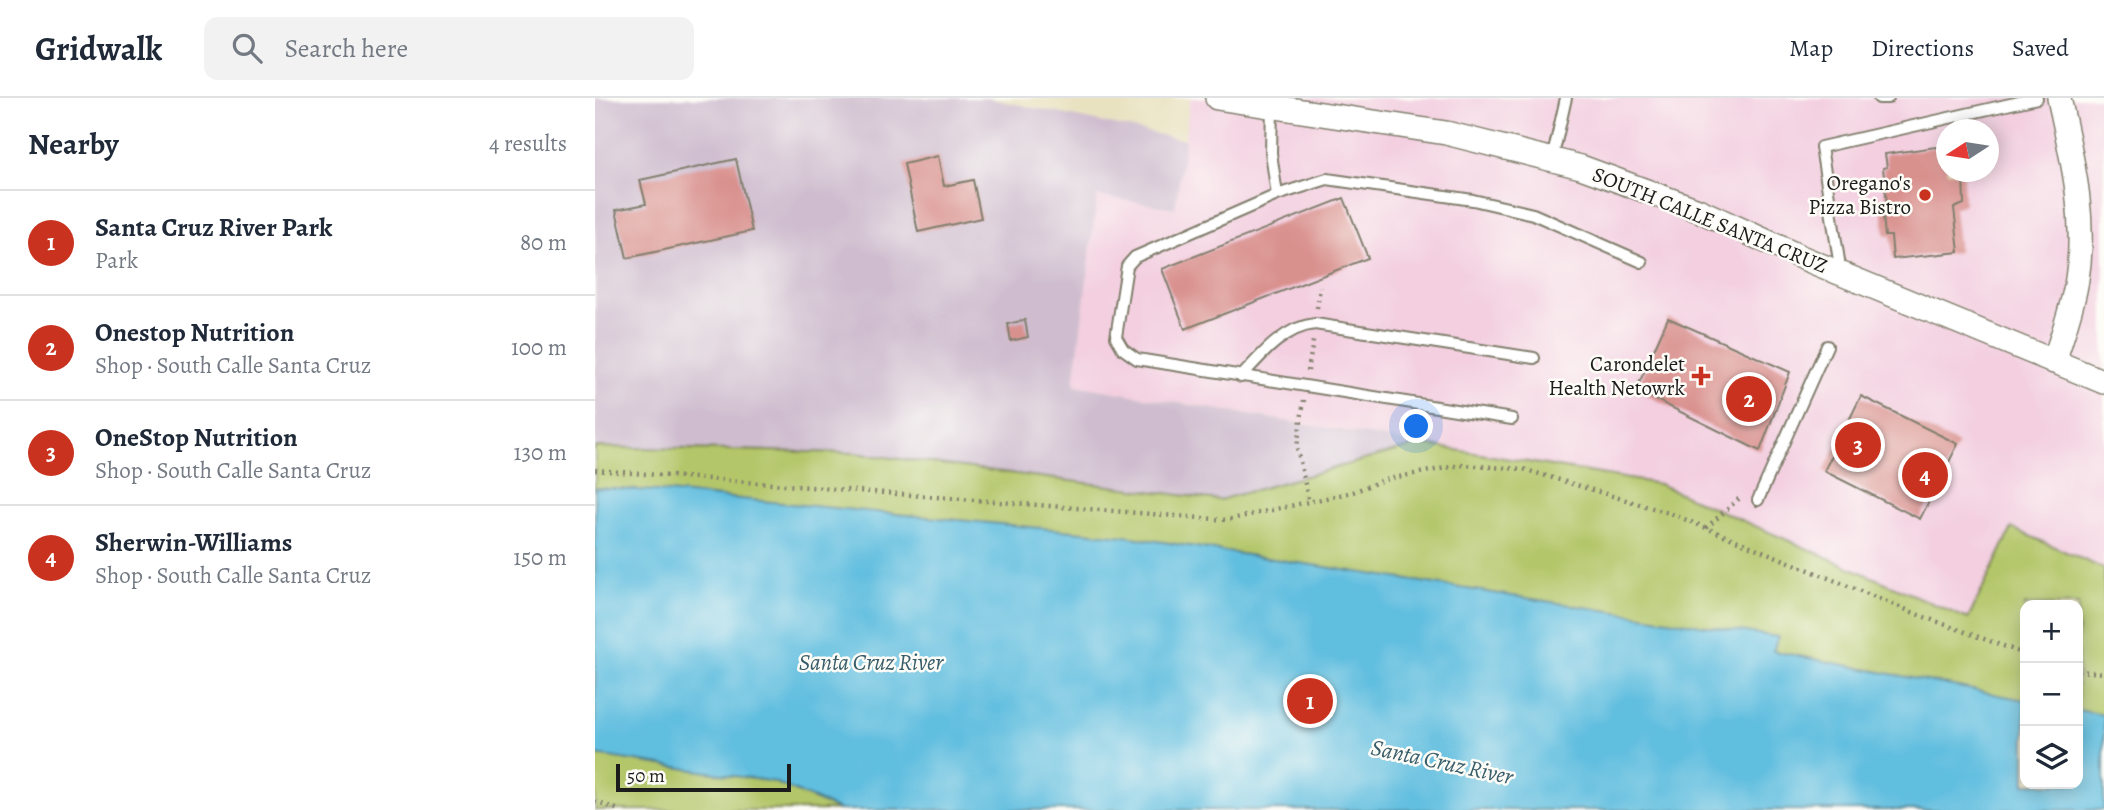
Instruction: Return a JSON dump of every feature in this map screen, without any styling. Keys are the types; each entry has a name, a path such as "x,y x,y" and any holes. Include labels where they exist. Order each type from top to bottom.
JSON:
{"street":[{"name":"SOUTH CALLE SANTA CRUZ","path":"1217,98 1273,102 1446,133 1581,167 1698,210 1841,273 2104,382"},
{"path":"2055,362 2077,281 2080,254 2078,198 2059,98"}],"lane":[{"path":"1552,160 1566,98"},
{"path":"1879,98 1888,98"},
{"path":"1841,273 1821,147 2037,98"},
{"path":"1273,102 1271,153 1277,195"},
{"path":"1512,419 1137,359 1123,349 1116,337 1127,266 1135,257 1277,195 1327,179 1473,200 1533,214 1642,262"},
{"path":"1241,377 1271,344 1307,325 1315,324 1534,358"},
{"path":"1758,500 1827,346"}],"path":[{"path":"595,470 1227,520 1353,492 1383,480 1461,465 1523,469 1554,476 1706,528 1919,615 2020,652"},
{"path":"1706,528 1744,494"},
{"path":"2083,671 2104,673"},
{"path":"595,801 619,810"}],"shaded area":[{"path":"595,98 987,98 1185,140 1175,208 1097,196 1074,385 1421,444 1219,500 854,453 595,447"},
{"path":"1190,98 2104,98 2104,569 2012,528 1968,619 1659,484 1074,385 1097,195 1175,208"}],"green space":[{"name":"Santa Cruz River","path":"1421,444 1659,484 1968,619 2012,528 2104,569 2104,810 595,810 595,447 854,453 1219,500"}],"water":[{"name":"Santa Cruz River","path":"595,488 658,491 1125,536 1778,637 1773,651 2020,699 2020,789 2083,789 2083,711 2104,715 2104,810 839,810 774,782 595,755"}],"building":[{"name":"Oregano's Pizza Bistro","path":"1936,147 1936,182 1963,182 1964,204 1954,208 1959,252 1893,259 1891,236 1885,236 1882,205 1887,204 1883,168 1887,167 1885,154"},
{"path":"938,156 944,186 973,180 981,218 918,232 904,164"},
{"path":"736,159 752,231 627,258 616,210 646,204 640,180"},
{"path":"1344,198 1368,258 1185,329 1162,269"},
{"path":"1668,318 1790,372 1760,451 1636,390"},
{"path":"1025,320 1028,337 1011,341 1008,324"},
{"path":"1861,396 1958,444 1920,519 1824,471"}],"place":[{"name":"Oregano's Pizza Bistro","path":"1925,195"},
{"name":"Carondelet Health Netowrk","path":"1701,376"},
{"name":"Onestop Nutrition","path":"1749,399"},
{"name":"OneStop Nutrition","path":"1858,445"},
{"name":"Sherwin-Williams","path":"1925,475"},
{"name":"Santa Cruz River Park","path":"1310,701"}]}
